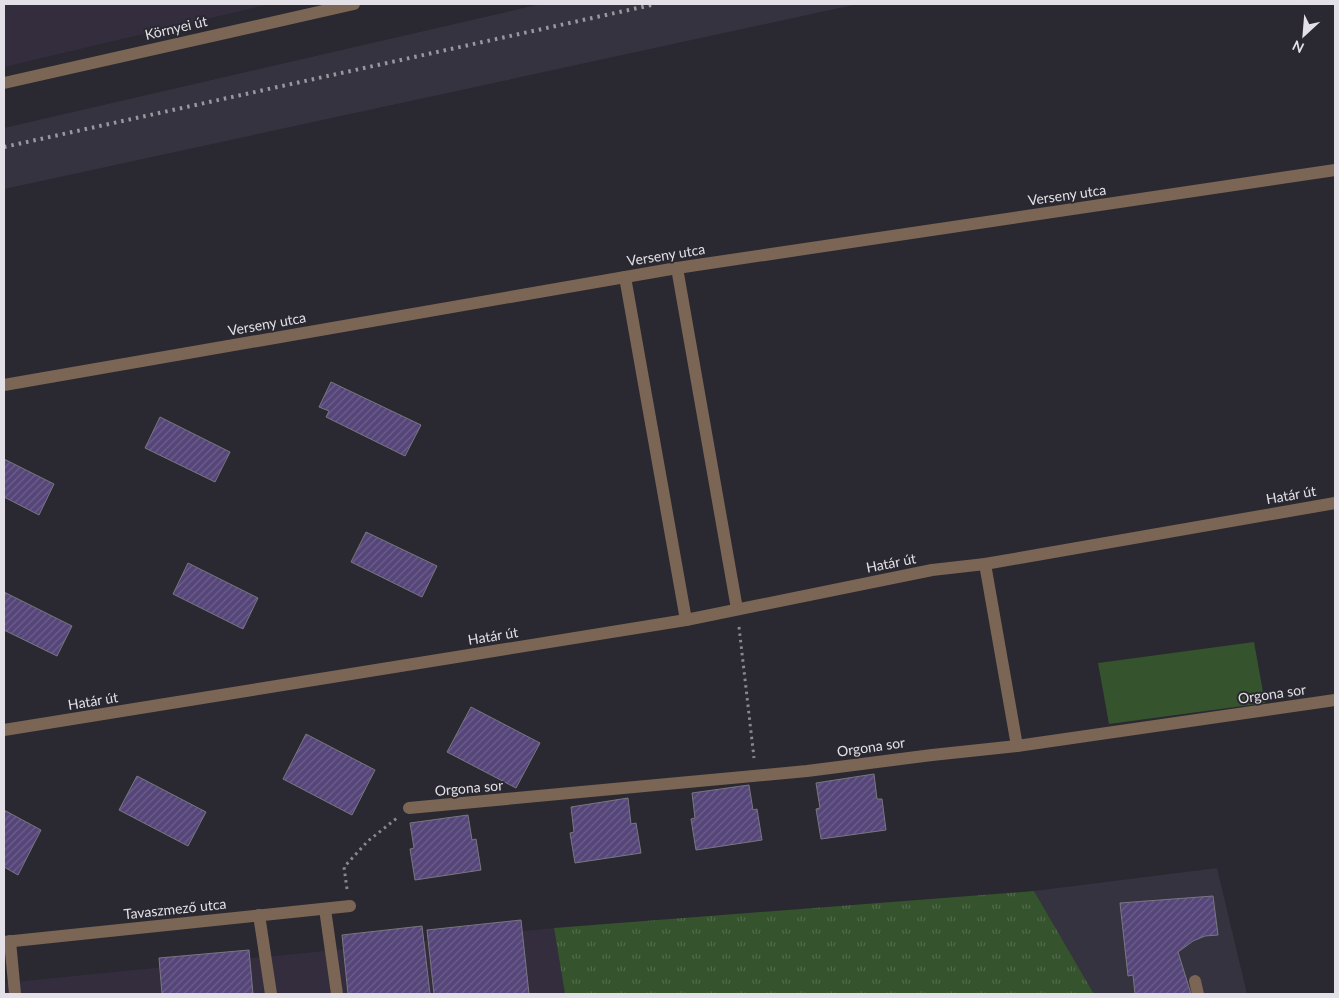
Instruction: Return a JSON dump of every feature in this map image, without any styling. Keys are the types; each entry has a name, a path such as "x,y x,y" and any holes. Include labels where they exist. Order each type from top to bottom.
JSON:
{"street":[{"name":"Környei út","path":"4,83 354,4"},
{"name":"Verseny utca","path":"4,385 677,268 1335,170"},
{"path":"677,268 737,609"},
{"path":"626,277 686,620"},
{"name":"Határ út","path":"4,730 686,620 932,570 985,564 1335,503"},
{"path":"985,564 1017,746"},
{"name":"Orgona sor","path":"409,808 806,771 932,754 1017,746 1335,700"},
{"name":"Tavaszmező utca","path":"7,942 350,906"},
{"path":"325,909 337,994"},
{"path":"258,915 271,994"},
{"path":"7,942 15,994"},
{"path":"1194,981 1198,994"}],"path":[{"path":"737,609 757,776"},
{"path":"350,906 344,868 368,841 409,808"}],"shaded area":[{"path":"4,4 270,4 4,67"},
{"path":"541,4 858,4 4,189 4,128"},
{"path":"1217,868 1247,994 1094,994 1034,891"},
{"path":"554,928 565,994 4,994 4,983"}],"green space":[{"path":"1254,642 1265,703 1109,724 1098,663"},
{"path":"1034,891 1094,994 565,994 554,928"}],"building":[{"path":"331,382 421,425 405,456 326,417 329,411 319,407"},
{"path":"160,417 230,452 215,482 145,448"},
{"path":"4,459 54,484 39,515 4,497"},
{"path":"366,532 437,566 422,597 351,562"},
{"path":"188,563 258,598 243,629 173,594"},
{"path":"4,592 72,626 57,656 4,630"},
{"path":"471,707 540,743 516,788 447,752"},
{"path":"306,734 375,770 352,815 283,779"},
{"path":"874,774 877,799 882,799 886,830 821,839 816,809 820,808 816,783"},
{"path":"137,776 206,812 188,846 119,810"},
{"path":"749,785 753,810 757,809 762,840 696,850 691,819 695,818 692,793"},
{"path":"628,798 631,824 636,823 641,853 575,863 570,833 574,832 571,807"},
{"path":"4,810 41,830 18,875 4,867"},
{"path":"468,815 472,840 476,839 481,870 415,880 410,849 414,848 410,823"},
{"path":"1213,896 1218,935 1205,936 1193,941 1178,952 1191,994 1135,994 1133,975 1128,976 1120,903"},
{"path":"521,920 529,994 434,994 427,930"},
{"path":"422,926 430,994 348,994 342,935"},
{"path":"249,950 253,994 162,994 159,958"}],"railway":[{"path":"4,147 656,4"}]}
